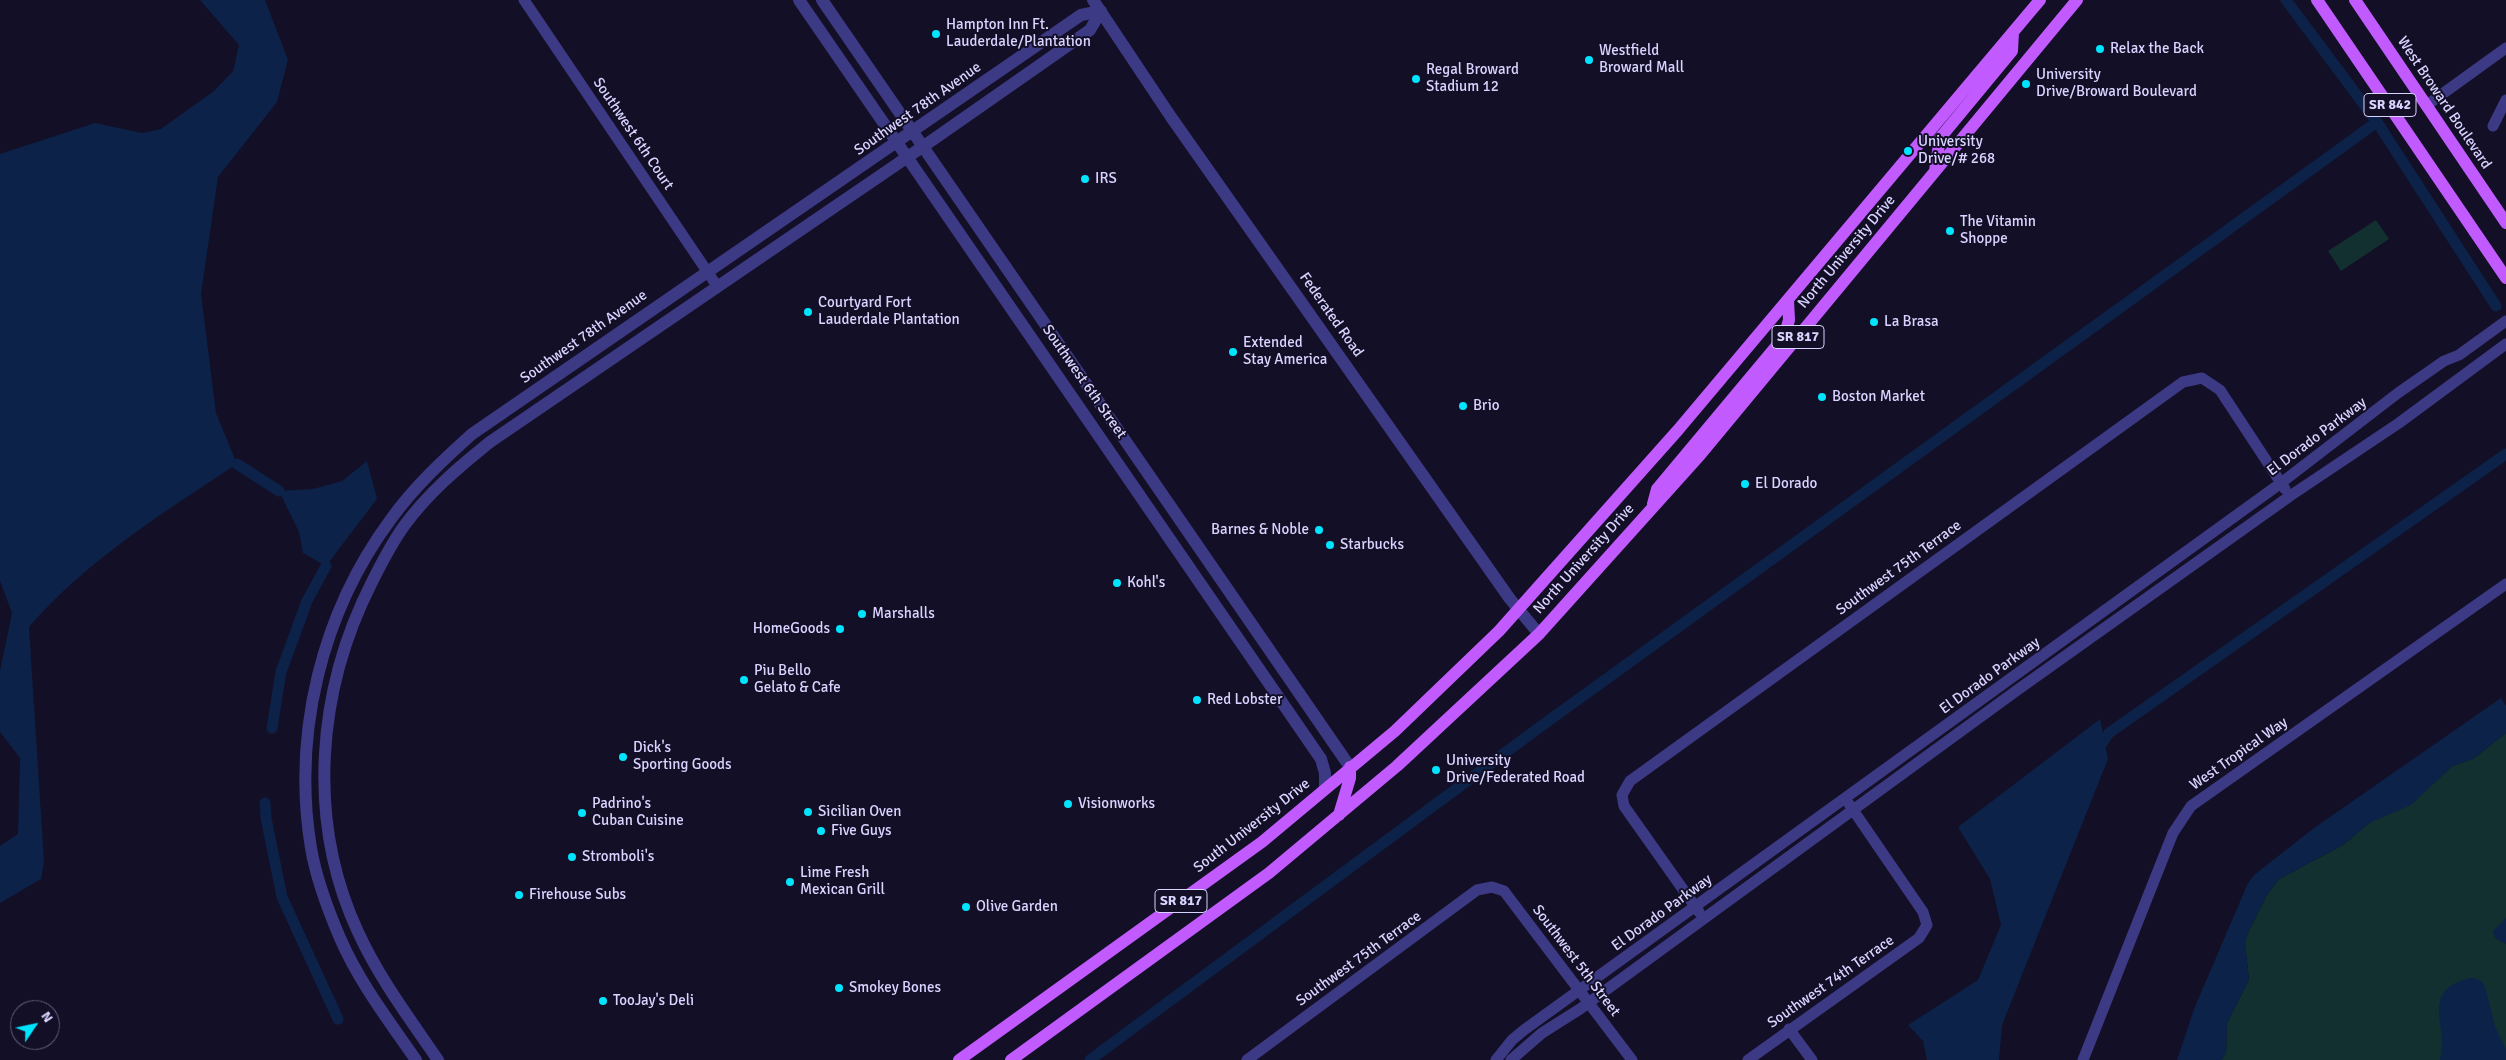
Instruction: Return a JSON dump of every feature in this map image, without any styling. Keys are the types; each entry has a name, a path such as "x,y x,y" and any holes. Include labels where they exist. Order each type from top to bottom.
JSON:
{"main road":[{"name":"North University Drive","path":"1519,610 1678,430 2040,0"},
{"name":"North University Drive","path":"1539,634 1700,454 2077,0"},
{"name":"SR 842","path":"2317,0 2506,278"},
{"name":"West Broward Boulevard","path":"2355,0 2506,223"},
{"path":"1935,173 1940,138 2012,51 2013,32"},
{"path":"1651,509 1657,489 1784,338 1789,320 1788,300"},
{"name":"South University Drive","path":"959,1060 1254,848 1416,712 1519,610"},
{"name":"SR 817","path":"1011,1060 1269,873 1397,766 1539,634"},
{"path":"1339,815 1350,778 1350,767"}],"street":[{"name":"Southwest 6th Court","path":"524,0 717,286"},
{"name":"Southwest 6th Street","path":"799,0 1320,759 1325,773 1324,790"},
{"name":"Southwest 6th Street","path":"822,0 1350,767"},
{"name":"Federated Road","path":"1093,0 1172,117 1519,610 1539,634"},
{"name":"Southwest 78th Avenue","path":"416,1060 364,984 341,939 311,849 305,783 310,718 321,662 337,615 352,582 373,545 412,493 444,459 472,434 708,271 913,133 1081,15 1101,11"},
{"path":"438,1060 381,975 358,932 330,846 323,774 327,721 338,666 357,610 388,549 405,525 451,474 490,442 923,147 1090,30 1101,11"},
{"path":"2427,105 2506,48"},
{"path":"2493,126 2506,100"},
{"name":"El Dorado Parkway","path":"1496,1060 1512,1040 1580,990 1846,800 2281,483 2398,393 2444,361 2459,355 2506,321"},
{"name":"El Dorado Parkway","path":"1511,1060 1542,1033 1590,1002 1703,918 2290,496 2399,423 2506,344"},
{"name":"Southwest 75th Terrace","path":"1696,907 1630,816 1622,795 1630,781 2183,382 2202,378 2220,390 2281,483"},
{"path":"509,430 525,398"},
{"path":"490,442 508,410"},
{"path":"2281,483 2290,496"},
{"name":"West Tropical Way","path":"2084,1060 2173,833 2191,806 2506,584"},
{"path":"1846,800 1853,810"},
{"name":"Southwest 74th Terrace","path":"1748,1060 1918,938 1927,926 1924,912 1853,810"},
{"name":"Southwest 75th Terrace","path":"1247,1060 1477,890 1492,887"},
{"name":"Southwest 5th Street","path":"1492,887 1504,891 1590,1002 1632,1060"},
{"path":"1696,907 1703,918"},
{"path":"1790,1029 1812,1060"}],"green space":[{"path":"2376,220 2389,239 2341,271 2328,251"},
{"path":"2506,733 2506,1060 2221,1060 2226,1053 2227,1023 2249,980 2245,943 2248,933 2266,896 2279,879 2343,845 2369,823 2432,785 2452,766 2473,759"}],"water":[{"path":"200,0 265,0 288,60 277,102 218,177 201,294 216,413 237,464 127,538 76,580 29,627 44,862 41,879 0,903 0,846 18,834 20,758 0,732 0,671 12,613 0,581 0,154 95,123 142,133 161,129 214,91 233,71 239,45"},
{"path":"367,461 377,499 326,566 303,553 299,532 279,491 313,489 342,481"},
{"path":"2501,698 2506,706 2506,733 2473,759 2452,766 2411,805 2369,823 2343,845 2279,879 2266,896 2248,933 2245,943 2249,980 2227,1023 2226,1053 2221,1060 2177,1060 2194,1009 2248,883 2254,875 2314,828"},
{"path":"2100,719 2108,759 2002,1025 1999,1060 1927,1060 1923,1041 1908,1025 1978,980 2001,925 1990,879 1958,827"},
{"path":"2506,918 2506,944 2495,938 2493,931"},
{"path":"2472,978 2480,980 2485,986 2495,1027 2506,1049 2506,1060 2440,1060 2442,1047 2440,1000 2445,991 2455,983"}],"waterway":[{"path":"2286,0 2377,122 2496,306"},
{"path":"1090,1060 1540,727 2377,122"},
{"path":"2096,752 2109,733 2506,454"},
{"path":"237,464 279,491"},
{"path":"272,728 281,672 307,601 326,566"},
{"path":"265,803 266,818 282,897 338,1019"}],"place":[{"name":"Hampton Inn Ft. Lauderdale/Plantation","path":"936,34"},
{"name":"Relax the Back","path":"2100,49"},
{"name":"Westfield Broward Mall","path":"1589,60"},
{"name":"Regal Broward Stadium 12","path":"1416,79"},
{"name":"University Drive/Broward Boulevard","path":"2026,84"},
{"name":"University Drive/# 268","path":"1908,151"},
{"name":"IRS","path":"1085,179"},
{"name":"The Vitamin Shoppe","path":"1950,231"},
{"name":"Courtyard Fort Lauderdale Plantation","path":"808,312"},
{"name":"La Brasa","path":"1874,322"},
{"name":"Extended Stay America","path":"1233,352"},
{"name":"Boston Market","path":"1822,397"},
{"name":"Brio","path":"1463,406"},
{"name":"El Dorado","path":"1745,484"},
{"name":"Barnes & Noble","path":"1319,530"},
{"name":"Starbucks","path":"1330,545"},
{"name":"Kohl's","path":"1117,583"},
{"name":"Marshalls","path":"862,614"},
{"name":"HomeGoods","path":"840,629"},
{"name":"Piu Bello Gelato & Cafe","path":"744,680"},
{"name":"Red Lobster","path":"1197,700"},
{"name":"Dick's Sporting Goods","path":"623,757"},
{"name":"University Drive/Federated Road","path":"1436,770"},
{"name":"Visionworks","path":"1068,804"},
{"name":"Sicilian Oven","path":"808,812"},
{"name":"Padrino's Cuban Cuisine","path":"582,813"},
{"name":"Five Guys","path":"821,831"},
{"name":"Stromboli's","path":"572,857"},
{"name":"Lime Fresh Mexican Grill","path":"790,882"},
{"name":"Firehouse Subs","path":"519,895"},
{"name":"Olive Garden","path":"966,907"},
{"name":"Smokey Bones","path":"839,988"},
{"name":"TooJay's Deli","path":"603,1001"}]}
